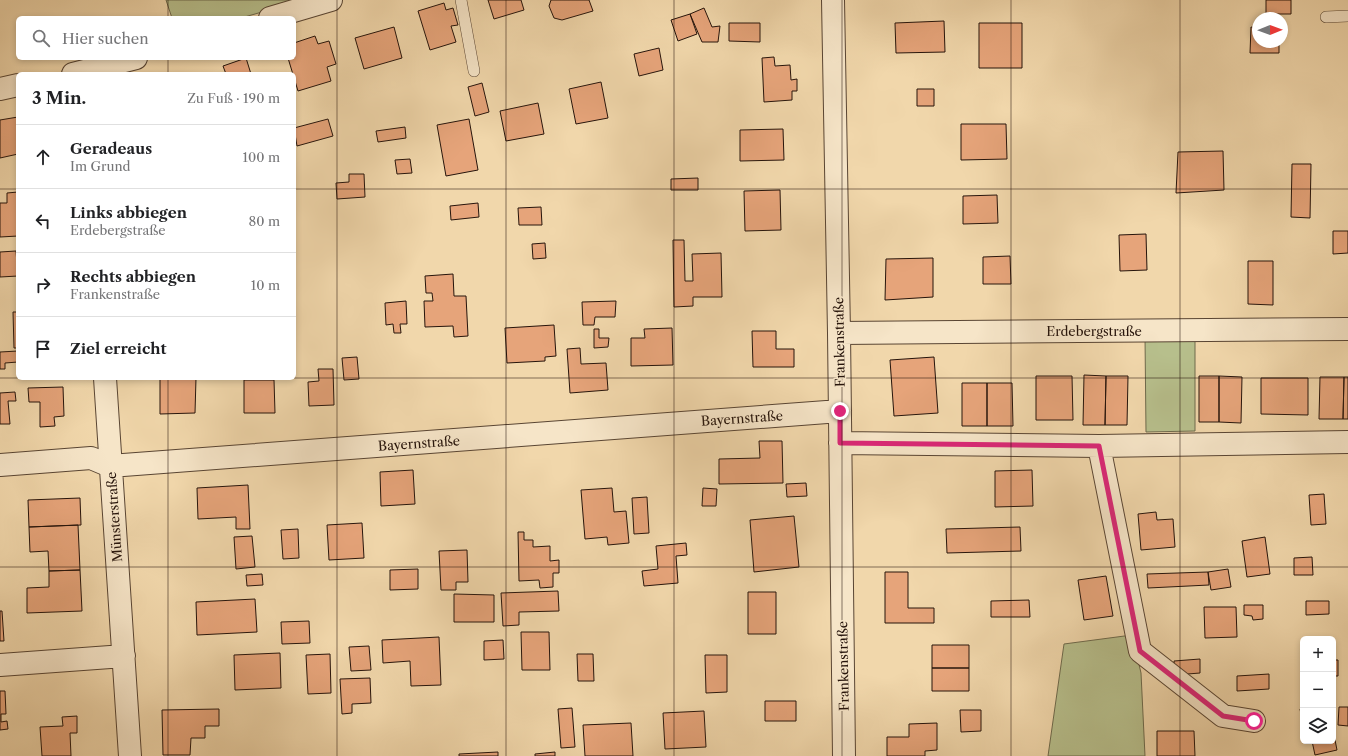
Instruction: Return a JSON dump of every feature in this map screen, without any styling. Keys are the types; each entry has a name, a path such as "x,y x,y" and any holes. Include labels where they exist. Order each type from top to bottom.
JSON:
{"street":[{"path":"277,16 331,0"},
{"name":"Frankenstraße","path":"833,0 844,756"},
{"path":"86,72 129,60"},
{"path":"0,89 16,85"},
{"name":"Erdebergstraße","path":"839,333 1348,329"},
{"name":"Münsterstraße","path":"105,380 130,756"},
{"name":"Bayernstraße","path":"0,465 91,458 110,466 840,411"},
{"path":"840,443 1099,446 1348,442"},
{"path":"1099,446 1140,651 1223,716 1254,721"},
{"path":"0,665 124,656"}],"lane":[{"path":"461,0 474,71"},
{"path":"1326,17 1348,16"}],"green space":[{"path":"166,0 304,0 248,16 171,16"},
{"path":"1145,337 1195,337 1195,431 1146,432"},
{"path":"1132,635 1141,673 1145,756 1048,756 1064,644"}],"building":[{"path":"488,0 521,0 524,10 494,19"},
{"path":"551,0 589,0 593,11 562,20 554,18 549,6"},
{"path":"1266,0 1291,0 1291,14 1288,14 1288,12 1266,12"},
{"path":"444,3 446,10 453,8 458,25 451,26 456,42 430,50 418,11"},
{"path":"704,8 712,27 720,26 718,42 702,42 690,14"},
{"path":"690,14 697,34 678,41 671,20"},
{"path":"944,21 945,52 896,53 895,23"},
{"path":"729,23 760,23 760,42 729,41"},
{"path":"979,23 1022,23 1022,68 979,68"},
{"path":"394,27 402,58 364,69 355,38"},
{"path":"1251,27 1252,48 1279,48 1279,53 1250,53"},
{"path":"315,36 318,44 329,41 336,64 327,67 331,81 298,91 296,84 296,72 292,72 289,60 296,60 296,42"},
{"path":"659,48 663,70 639,76 634,54"},
{"path":"774,57 775,66 790,65 791,80 797,79 797,91 792,91 792,100 764,102 762,58"},
{"path":"240,60 247,60 250,72 225,72 223,66"},
{"path":"601,82 608,118 576,124 569,89"},
{"path":"482,83 489,112 475,116 468,87"},
{"path":"917,89 934,89 934,106 917,106"},
{"path":"538,103 544,134 506,141 500,111"},
{"path":"16,117 16,154 0,158 0,120"},
{"path":"328,119 333,136 297,146 296,127"},
{"path":"469,119 478,170 446,176 437,125"},
{"path":"961,124 1006,124 1007,159 961,160"},
{"path":"405,127 406,138 378,142 376,131"},
{"path":"783,129 784,160 740,161 740,130"},
{"path":"1223,151 1224,190 1176,193 1178,152"},
{"path":"410,159 412,173 397,174 395,160"},
{"path":"1292,164 1311,164 1310,218 1291,217"},
{"path":"349,174 364,174 365,197 337,199 336,183 349,182"},
{"path":"698,178 698,190 671,190 671,179"},
{"path":"780,190 781,230 745,231 744,191"},
{"path":"16,192 16,236 0,237 0,203 7,203 7,193"},
{"path":"997,195 998,223 963,224 963,196"},
{"path":"478,203 479,217 451,220 450,206"},
{"path":"541,207 542,225 519,225 518,208"},
{"path":"1333,231 1348,231 1348,253 1333,254"},
{"path":"1146,234 1147,270 1120,271 1119,235"},
{"path":"673,240 684,240 685,281 693,281 692,254 721,253 722,297 693,297 693,306 674,307"},
{"path":"545,243 546,258 533,259 532,244"},
{"path":"16,251 16,276 0,277 0,252"},
{"path":"1010,256 1011,284 983,284 983,257"},
{"path":"933,258 933,297 885,300 886,259"},
{"path":"1248,261 1273,261 1273,305 1248,304"},
{"path":"453,274 454,296 466,296 468,336 454,337 453,326 425,327 424,301 433,301 432,293 426,293 425,276"},
{"path":"406,301 407,324 400,324 401,333 394,333 393,324 386,325 385,303"},
{"path":"616,301 615,317 595,317 594,325 583,325 582,302"},
{"path":"13,312 16,312 16,348 14,348"},
{"path":"554,325 556,356 545,357 545,361 507,363 505,328"},
{"path":"672,328 673,365 631,366 631,338 645,338 644,329"},
{"path":"594,329 599,329 599,338 609,338 608,347 594,348"},
{"path":"752,331 776,331 776,349 794,349 794,367 753,367"},
{"path":"580,348 581,364 606,363 608,390 570,393 567,349"},
{"path":"16,351 16,362 5,363 5,369 0,369 0,352"},
{"path":"357,357 359,379 344,380 342,358"},
{"path":"934,357 938,413 894,416 890,360"},
{"path":"318,369 333,369 334,405 309,406 308,382 319,381"},
{"path":"1084,375 1106,376 1105,425 1083,425"},
{"path":"1036,376 1072,376 1073,420 1036,420"},
{"path":"1106,376 1128,376 1127,425 1105,425"},
{"path":"1199,376 1219,376 1219,422 1199,422"},
{"path":"1219,376 1242,377 1241,423 1219,422"},
{"path":"1320,377 1344,377 1343,419 1319,419"},
{"path":"1344,377 1348,377 1348,419 1343,419"},
{"path":"1261,378 1308,378 1308,415 1261,414"},
{"path":"160,380 196,380 195,413 160,414"},
{"path":"244,380 274,380 275,413 244,413"},
{"path":"962,383 987,383 987,426 962,426"},
{"path":"987,383 1012,383 1013,426 987,426"},
{"path":"63,387 64,416 54,417 55,426 40,427 40,402 29,402 28,388"},
{"path":"15,392 16,401 8,401 10,424 0,424 0,393"},
{"path":"759,441 782,441 783,483 719,484 719,459 760,458"},
{"path":"413,470 415,504 381,506 380,472"},
{"path":"1032,470 1033,506 995,507 995,471"},
{"path":"806,483 807,496 787,497 786,484"},
{"path":"248,485 250,529 236,529 236,517 198,519 197,488"},
{"path":"612,488 614,512 626,511 629,543 608,545 607,537 585,539 581,490"},
{"path":"703,488 717,489 716,506 702,506"},
{"path":"1324,494 1326,524 1311,525 1309,495"},
{"path":"647,497 649,533 634,534 632,498"},
{"path":"80,498 81,525 29,527 28,500"},
{"path":"1156,512 1157,520 1173,519 1175,547 1141,550 1138,514"},
{"path":"794,516 799,567 754,572 750,520"},
{"path":"362,523 364,558 329,560 327,525"},
{"path":"78,525 80,570 49,571 48,551 30,552 29,527"},
{"path":"1020,527 1021,551 947,553 946,529"},
{"path":"298,529 299,558 283,559 281,530"},
{"path":"518,532 524,532 524,540 533,540 533,547 550,546 550,561 559,560 559,573 553,573 553,587 540,588 539,580 519,581"},
{"path":"252,536 255,567 236,569 234,537"},
{"path":"1265,537 1270,574 1247,577 1242,541"},
{"path":"686,543 687,555 676,556 678,583 644,586 642,571 658,569 656,546"},
{"path":"467,550 468,582 456,582 456,590 441,590 439,551"},
{"path":"1312,557 1313,575 1294,575 1294,558"},
{"path":"418,569 418,589 390,590 390,570"},
{"path":"1228,569 1231,587 1211,590 1208,572"},
{"path":"80,570 82,611 27,613 27,588 49,587 49,571"},
{"path":"885,572 908,572 908,608 934,608 934,623 885,623"},
{"path":"1208,572 1209,585 1148,588 1147,574"},
{"path":"262,574 263,585 247,586 246,575"},
{"path":"1106,576 1113,616 1084,620 1078,580"},
{"path":"558,591 559,611 519,612 519,625 503,626 501,593"},
{"path":"748,592 776,592 776,634 748,634"},
{"path":"454,594 494,595 494,622 454,622"},
{"path":"255,599 257,632 197,635 196,602"},
{"path":"1029,600 1030,617 991,617 991,601"},
{"path":"1306,601 1329,601 1329,614 1306,615"},
{"path":"1244,605 1263,605 1263,619 1253,620 1252,616 1244,615"},
{"path":"1204,607 1236,607 1237,637 1205,638"},
{"path":"0,611 2,611 4,641 0,641"},
{"path":"309,621 310,643 282,644 281,622"},
{"path":"521,632 549,632 550,670 522,670"},
{"path":"439,637 441,685 411,686 410,661 383,663 382,640"},
{"path":"503,640 504,659 484,660 484,641"},
{"path":"932,645 969,645 969,668 932,668"},
{"path":"369,646 371,670 351,671 349,647"},
{"path":"280,653 281,688 235,690 234,655"},
{"path":"330,654 331,693 308,694 306,655"},
{"path":"577,654 593,654 594,681 578,681"},
{"path":"705,655 727,655 727,692 706,693"},
{"path":"1200,659 1200,673 1175,675 1174,661"},
{"path":"1336,660 1338,660 1338,676 1336,676"},
{"path":"932,668 969,668 969,691 932,691"},
{"path":"1269,674 1269,689 1237,691 1237,676"},
{"path":"370,678 371,703 352,704 352,713 342,714 340,679"},
{"path":"0,691 5,691 6,714 1,714 1,722 7,721 8,729 0,730"},
{"path":"765,701 796,701 796,721 765,721"},
{"path":"1339,707 1348,707 1348,726 1338,725"},
{"path":"572,708 575,747 561,748 558,709"},
{"path":"219,709 219,726 205,726 205,738 191,738 190,755 163,755 162,710"},
{"path":"960,710 981,710 981,731 961,732"},
{"path":"704,711 706,747 665,749 663,713"},
{"path":"77,716 77,733 70,733 71,756 42,756 40,727 63,726 62,717"},
{"path":"631,723 633,756 585,756 583,725"},
{"path":"937,723 937,750 925,751 925,756 887,756 887,737 909,737 909,724"},
{"path":"1157,731 1194,731 1195,756 1157,756"},
{"path":"1313,744 1336,744 1337,750 1315,755"},
{"path":"498,752 498,756 459,756 459,754"},
{"path":"555,752 555,756 535,756 535,754"}],"route":[{"path":"840,411 840,443 1099,446 1140,651 1223,716 1254,721"}]}
